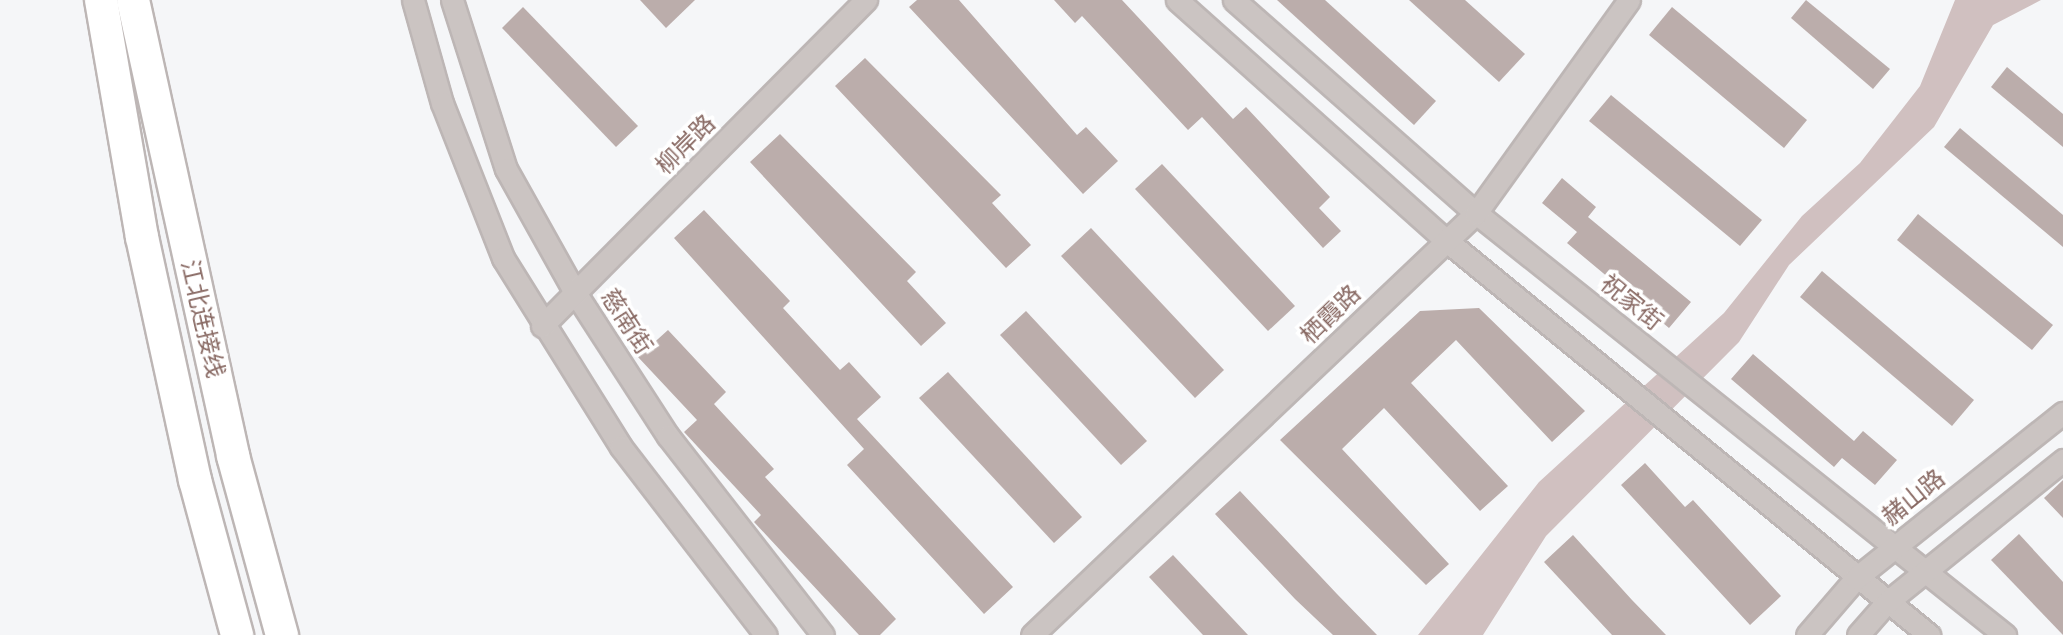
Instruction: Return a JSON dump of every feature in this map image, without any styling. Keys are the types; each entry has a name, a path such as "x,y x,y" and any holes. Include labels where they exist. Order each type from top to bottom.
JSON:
{"highway":[{"name":"江北连接线","path":"101,0 142,237 195,480 237,635"},
{"name":"江北连接线","path":"133,0 233,456 282,635"}],"street":[{"path":"413,0 442,103 503,258 541,326 621,447 766,635"},
{"name":"慈南街","path":"452,0 506,169 576,294 668,436 823,635"},
{"name":"柳岸路","path":"541,326 576,294 866,0"},
{"path":"1177,0 1447,241 1886,603 1929,635"},
{"name":"祝家街","path":"1234,0 1476,213 2005,635"},
{"name":"栖霞路","path":"1032,635 1476,213 1629,0"},
{"name":"赭山路","path":"1807,635 1856,578 2063,413"},
{"path":"1858,635 1886,603 2063,460"}],"shaded area":[{"path":"1955,0 2041,0 1993,25 1934,127 1789,265 1739,342 1546,536 1483,635 1418,635 1539,482 1724,313 1802,216 1860,163 1920,86"}],"building":[{"path":"640,0 695,0 666,28"},
{"path":"917,0 959,0 1077,135 1086,127 1118,161 1083,194 909,7"},
{"path":"1054,0 1122,0 1233,119 1246,107 1330,197 1319,208 1341,231 1323,248 1202,117 1188,130 1082,16 1075,23"},
{"path":"1277,0 1325,0 1436,101 1414,125"},
{"path":"1409,0 1465,0 1525,54 1499,82"},
{"path":"1806,0 1890,69 1873,89 1791,18"},
{"path":"523,7 638,126 616,147 502,28"},
{"path":"1672,7 1807,120 1784,148 1649,35"},
{"path":"865,58 1001,195 992,203 1031,245 1006,268 835,86"},
{"path":"2007,67 2063,114 2063,147 1991,87"},
{"path":"1611,95 1762,220 1740,246 1589,121"},
{"path":"1960,128 2063,215 2063,247 1944,147"},
{"path":"780,134 916,272 907,281 946,323 921,346 750,162"},
{"path":"1162,164 1295,306 1268,331 1135,189"},
{"path":"1562,178 1596,207 1588,217 1691,302 1669,328 1567,243 1577,232 1542,203"},
{"path":"704,210 790,301 783,308 840,370 849,362 881,397 857,419 1013,587 984,614 847,465 864,449 674,238"},
{"path":"1918,214 2053,325 2032,350 1897,240"},
{"path":"1091,228 1224,370 1195,398 1061,256"},
{"path":"1822,271 1974,400 1952,426 1800,297"},
{"path":"1479,308 1585,411 1552,442 1456,340 1411,383 1508,486 1480,511 1384,408 1342,449 1449,564 1426,585 1280,440 1420,311"},
{"path":"1026,311 1147,441 1121,465 1000,335"},
{"path":"668,330 726,392 714,404 774,469 765,477 896,619 880,635 859,635 754,522 761,515 684,432 697,420 638,357"},
{"path":"1753,354 1854,441 1863,431 1897,460 1875,485 1842,458 1834,467 1731,379"},
{"path":"948,372 1082,517 1054,543 919,398"},
{"path":"1645,463 1685,507 1693,500 1781,596 1750,625 1621,485"},
{"path":"2063,480 2063,518 2044,498"},
{"path":"1240,491 1377,635 1333,635 1295,599 1215,514"},
{"path":"2019,534 2063,582 2063,635 1991,560"},
{"path":"1573,535 1666,635 1612,635 1544,562"},
{"path":"1173,555 1248,635 1203,635 1149,577"}]}
